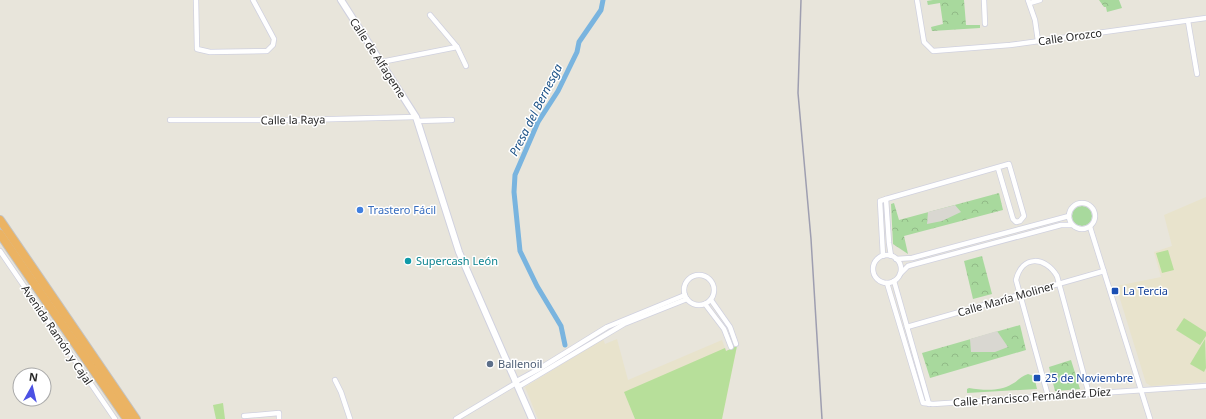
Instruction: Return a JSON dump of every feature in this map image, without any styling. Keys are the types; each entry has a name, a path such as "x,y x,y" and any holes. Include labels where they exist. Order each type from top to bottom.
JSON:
{"highway":[{"path":"0,220 136,419"},
{"path":"0,234 127,419"}],"street":[{"path":"196,0 197,49 210,52 267,51 273,45 274,38 253,0"},
{"name":"Calle de Alfageme","path":"341,0 417,119 459,252 532,419"},
{"name":"Calle Orozco","path":"916,0 924,42 933,50 990,47 1206,18"},
{"path":"984,0 985,24"},
{"path":"1038,41 1035,20 1029,2 1040,0"},
{"path":"430,15 457,47 466,66"},
{"path":"1188,21 1197,74"},
{"path":"381,62 457,47"},
{"name":"Calle la Raya","path":"170,120 452,120"},
{"path":"883,256 880,201 1009,164 1024,216 1020,222 1016,222 1013,219 998,168"},
{"path":"886,199 891,256"},
{"path":"900,274 900,266 896,259 891,256 883,256 875,261 873,269 879,281 887,283 894,281 908,266 1061,225 1072,224 1081,229 1090,226 1095,221 1095,213 1089,204 1077,204 1071,208 1069,216 1072,224"},
{"path":"896,259 912,258 1069,216"},
{"path":"1090,226 1150,419"},
{"name":"Avenida Ramón y Cajal","path":"0,251 115,419"},
{"path":"1048,396 1016,280 1017,274 1022,267 1028,262 1036,261 1048,265 1057,276 1090,394"},
{"name":"Calle María Moliner","path":"907,327 1104,271"},
{"path":"696,275 702,275 712,282 714,288 711,300 705,304 698,305 692,303 686,297 686,283 696,275"},
{"path":"894,281 929,404"},
{"path":"887,283 923,402 929,404"},
{"path":"456,419 624,324 686,297"},
{"path":"711,300 730,327 736,344"},
{"path":"705,304 716,316 724,329 731,347"},
{"path":"335,380 341,392 350,419"},
{"name":"Calle Francisco Fernández Díez","path":"929,404 1206,386"},
{"path":"244,416 279,413 279,419"}],"shaded area":[{"path":"1206,197 1206,382 1151,386 1146,383 1116,286 1161,277 1154,252 1172,246 1164,215"},
{"path":"955,205 961,212 942,221 927,224 928,212"},
{"path":"997,331 1008,347 995,352 971,352 970,339"},
{"path":"603,339 605,344 617,339 628,380 722,340 726,351 737,346 722,419 538,419 525,387"}],"green space":[{"path":"964,0 966,25 980,25 980,28 932,31 931,27 943,24 940,3 928,5 927,1"},
{"path":"1099,0 1119,0 1122,8 1107,12 1106,7 1104,7"},
{"path":"999,193 1003,210 904,236 908,254 893,244 891,204 894,203 899,220"},
{"path":"1082,206 1089,209 1092,216 1089,223 1082,226 1075,223 1072,216 1075,209"},
{"path":"1168,250 1174,270 1162,273 1156,253"},
{"path":"982,256 992,294 973,299 964,261"},
{"path":"1184,318 1206,332 1206,336 1200,345 1176,330"},
{"path":"1020,325 1026,350 930,378 922,353"},
{"path":"1205,339 1206,368 1204,372 1190,364"},
{"path":"737,346 722,419 635,419 624,392 725,348 726,351"},
{"path":"1071,360 1080,389 1055,391 1049,367"},
{"path":"1028,374 1034,376 1037,389 967,393 967,389 969,388 985,390 1007,387"},
{"path":"223,403 225,419 216,419 213,405"}],"waterway":[{"name":"Presa del Bernesga","path":"565,345 561,326 537,286 520,251 514,192 515,175 538,122 558,91 577,52 579,42 601,10 603,0"}],"railway":[{"path":"801,0 798,93 811,239 822,419"}],"place":[{"name":"Trastero Fácil","path":"360,210"},
{"name":"Supercash León","path":"408,261"},
{"name":"La Tercia","path":"1115,291"},
{"name":"Ballenoil","path":"490,364"},
{"name":"25 de Noviembre","path":"1037,378"}]}
